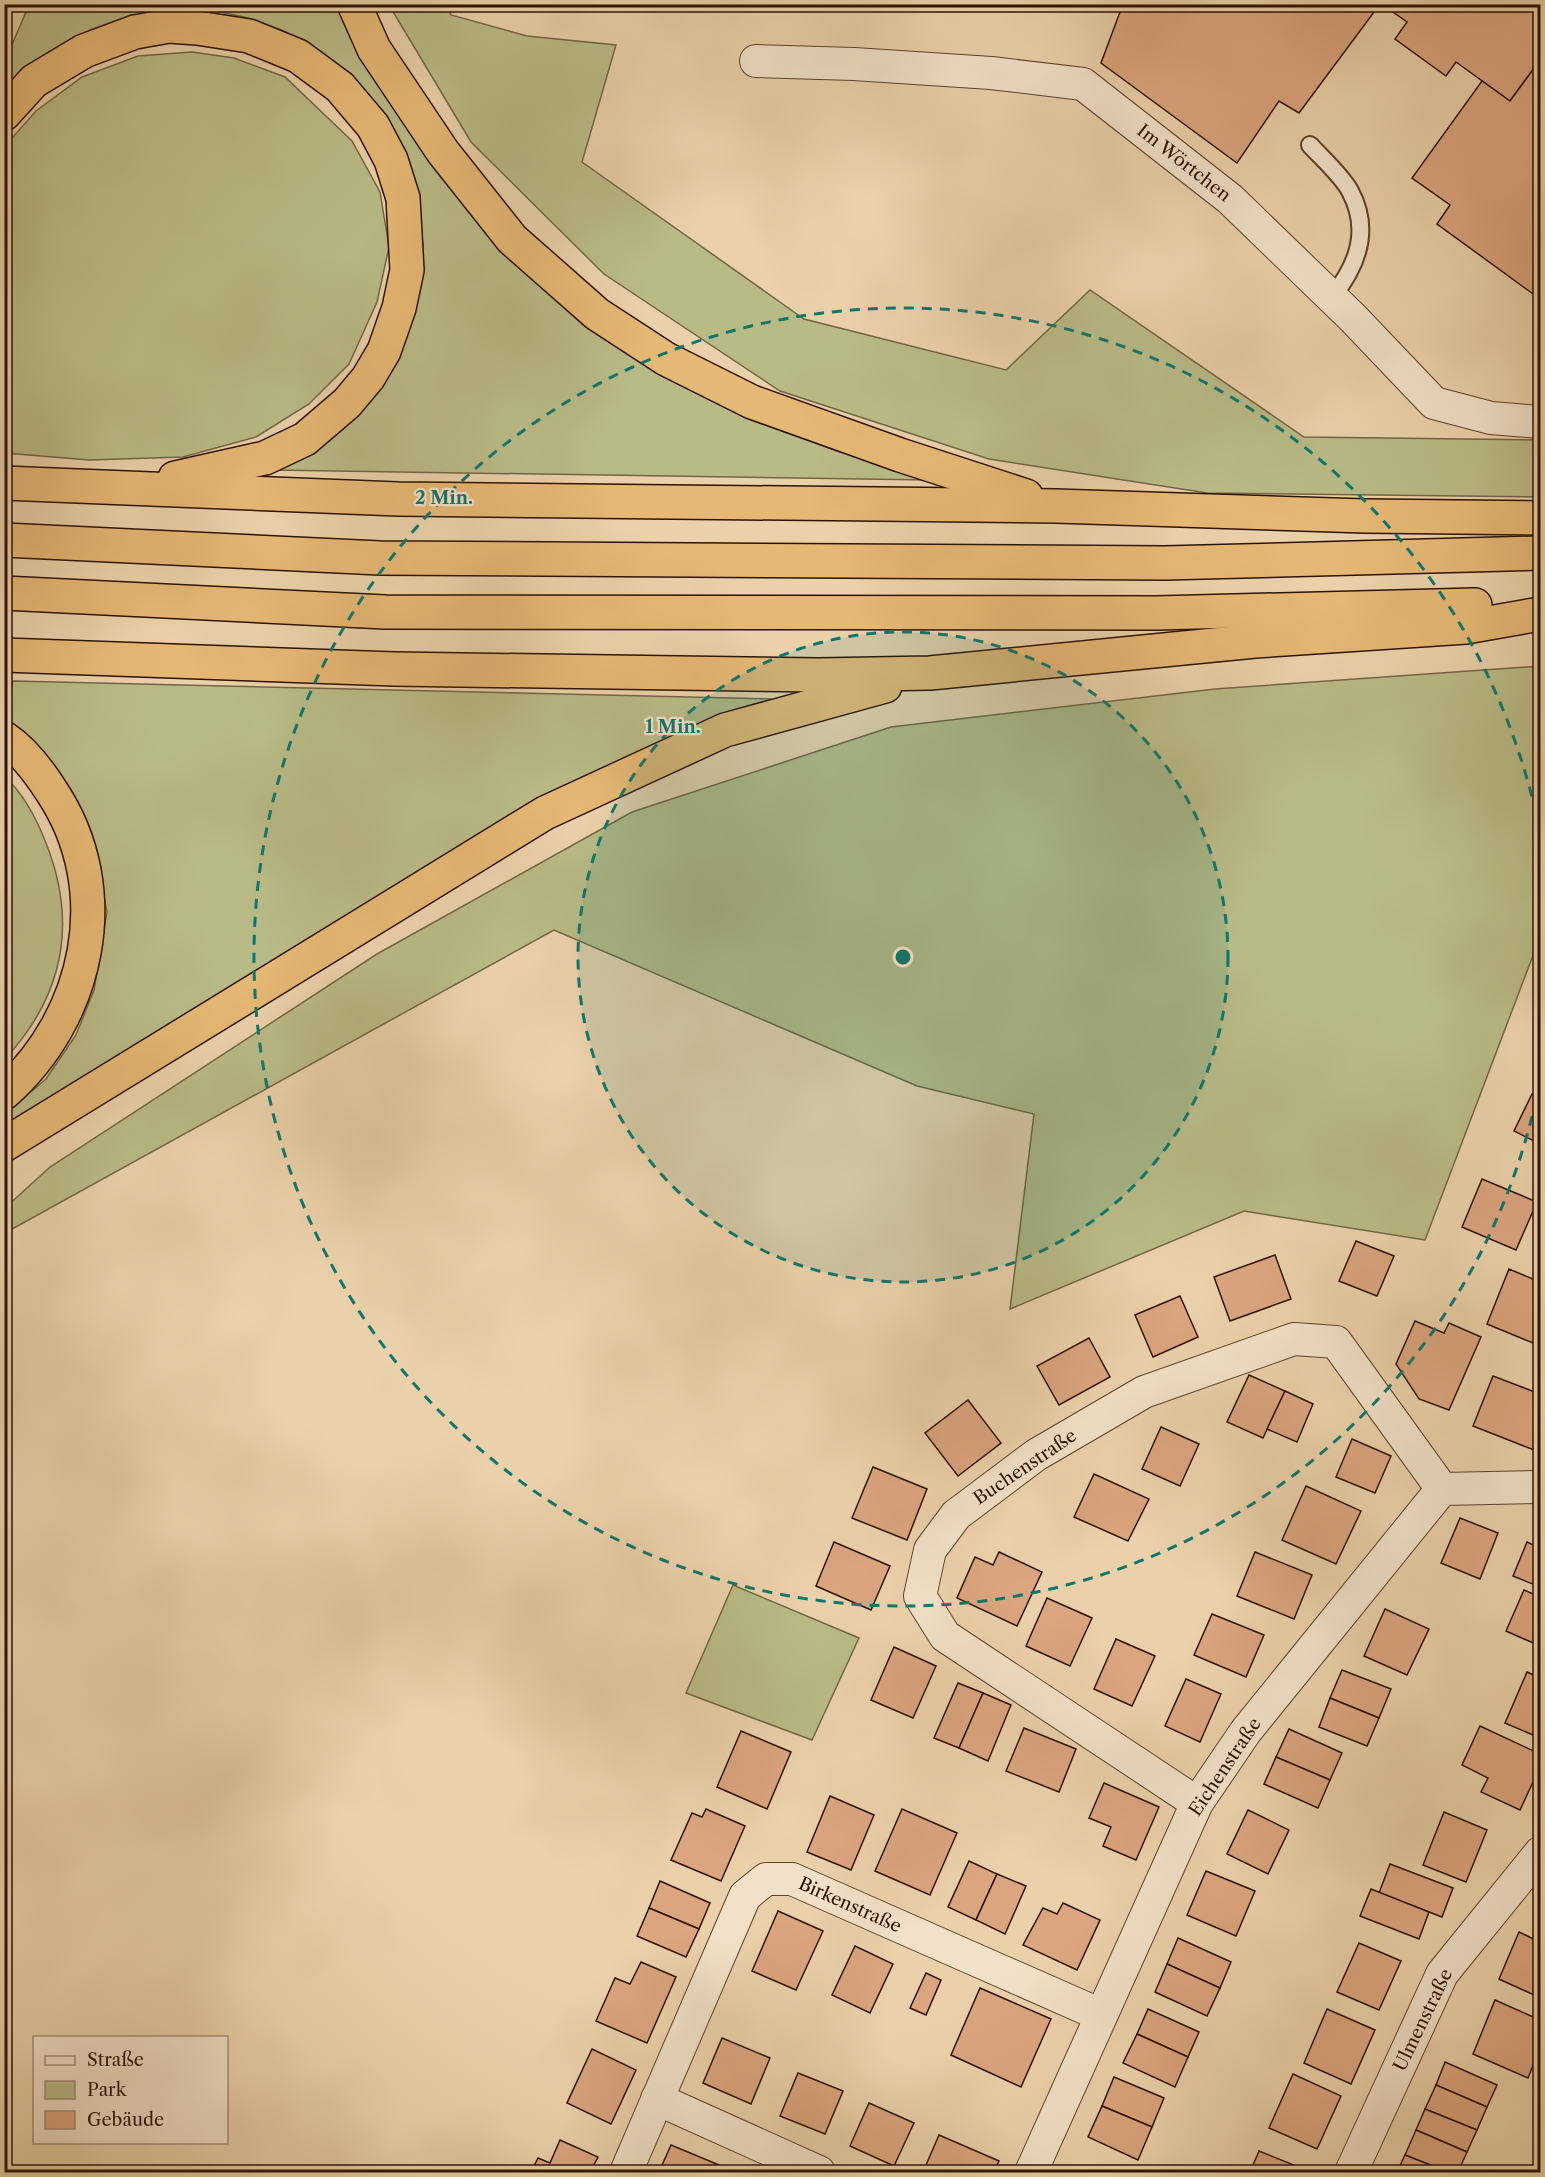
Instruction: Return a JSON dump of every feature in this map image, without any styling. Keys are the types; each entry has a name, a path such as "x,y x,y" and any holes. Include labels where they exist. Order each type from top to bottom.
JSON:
{"highway":[{"path":"354,4 374,49 443,152 512,238 597,314 666,359 752,402 900,455 1056,506"},
{"path":"4,114 34,81 84,51 135,32 169,26 249,36 298,56 340,87 373,126 391,160 403,198 407,270 399,308 384,351 368,378 347,403 305,439 265,458 228,468 119,489"},
{"path":"4,483 398,500 1056,506 1365,516 1540,518"},
{"path":"4,540 380,558 1165,563 1540,553"},
{"path":"4,593 386,612 1157,613 1540,603"},
{"path":"4,655 394,669 819,675 930,673 1255,641 1466,627 1540,614"},
{"path":"4,1145 544,813 725,730 930,673"},
{"path":"4,738 39,772 61,805 78,844 87,878 89,911 78,976 62,1019 45,1049 21,1078 4,1093"}],"street":[{"name":"Im Wörtchen","path":"756,62 854,64 991,73 1083,84 1230,199 1332,297 1434,403 1491,418 1540,422"},
{"name":"Buchenstraße","path":"1197,1803 945,1636 920,1596 930,1550 956,1515 1036,1455 1144,1392 1294,1339 1336,1342 1442,1489"},
{"path":"1442,1489 1540,1487"},
{"name":"Eichenstraße","path":"1031,2172 1197,1803 1246,1731 1442,1489"},
{"name":"Ulmenstraße","path":"1351,2172 1442,1974 1540,1853"},
{"name":"Birkenstraße","path":"626,2172 745,1896 766,1879 792,1879 1101,2015"},
{"path":"657,2099 819,2172"}],"lane":[{"path":"1310,145 1349,189 1360,219 1357,257 1347,279 1332,297"}],"green space":[{"path":"29,5 337,5 393,107 437,170 758,422 837,451 918,473 927,480 272,470 317,447 417,288 423,247 420,203 410,163 389,121 359,84 322,54 284,31 248,18 211,10 131,15 90,30 49,52 5,86 5,61"},
{"path":"389,5 447,5 451,15 527,36 616,45 582,162 804,319 1006,370 1090,290 1304,437 1540,440 1540,497 1207,493 989,459 780,391 604,274 471,142"},
{"path":"192,52 234,58 285,77 352,141 380,192 389,247 377,302 349,364 309,404 256,437 183,457 89,460 5,453 5,146 36,111 82,77 138,56"},
{"path":"1540,666 1540,937 1425,1240 1244,1211 1010,1309 1034,1114 917,1086 554,930 5,1233 5,1208 50,1167 377,954 632,812 891,727 1215,689"},
{"path":"13,681 771,699 771,704 572,785 309,938 5,1129 5,1114 46,1079 76,1035 94,990 107,912 92,837 62,776 33,743 5,721"},
{"path":"5,777 29,807 46,843 56,873 63,930 60,957 41,1010 25,1035 5,1059"},
{"path":"733,1585 859,1638 812,1740 686,1693"}],"building":[{"path":"1123,4 1380,4 1299,113 1279,101 1237,163 1101,63"},
{"path":"1398,4 1529,4 1540,13 1540,60 1510,101 1456,62 1446,76 1395,39 1407,22 1393,12"},
{"path":"1540,60 1540,299 1437,224 1450,205 1412,178 1482,81 1510,101"},
{"path":"1532,1094 1540,1098 1540,1144 1514,1131"},
{"path":"1482,1179 1537,1202 1516,1250 1462,1227"},
{"path":"1356,1241 1394,1256 1377,1296 1339,1281"},
{"path":"1275,1255 1291,1299 1230,1321 1214,1277"},
{"path":"1509,1269 1540,1282 1540,1324 1533,1343 1487,1324"},
{"path":"1180,1296 1198,1337 1153,1357 1135,1315"},
{"path":"1415,1321 1444,1333 1449,1323 1481,1337 1449,1410 1419,1399 1396,1364"},
{"path":"1089,1338 1110,1377 1059,1405 1037,1366"},
{"path":"1249,1375 1285,1391 1263,1438 1227,1422"},
{"path":"1493,1376 1540,1394 1540,1434 1534,1450 1473,1426"},
{"path":"1285,1391 1313,1404 1297,1442 1267,1429"},
{"path":"968,1400 1001,1443 958,1476 925,1433"},
{"path":"1161,1427 1199,1444 1180,1486 1142,1469"},
{"path":"1352,1439 1391,1456 1375,1493 1336,1477"},
{"path":"873,1467 927,1489 907,1540 852,1518"},
{"path":"1094,1474 1149,1499 1128,1541 1074,1517"},
{"path":"1306,1486 1361,1511 1336,1564 1282,1540"},
{"path":"1460,1518 1498,1533 1480,1579 1441,1563"},
{"path":"834,1542 890,1566 871,1610 816,1586"},
{"path":"1527,1542 1540,1548 1540,1587 1513,1576"},
{"path":"999,1552 1042,1572 1017,1626 957,1598 975,1557 993,1565"},
{"path":"1255,1552 1312,1575 1294,1619 1237,1596"},
{"path":"1524,1590 1540,1597 1540,1646 1506,1631"},
{"path":"1047,1598 1092,1618 1070,1666 1026,1646"},
{"path":"1385,1609 1429,1629 1407,1675 1364,1656"},
{"path":"1212,1614 1264,1635 1246,1677 1194,1655"},
{"path":"1116,1639 1155,1656 1132,1706 1094,1689"},
{"path":"894,1647 936,1666 913,1718 871,1700"},
{"path":"1342,1670 1391,1689 1379,1718 1330,1698"},
{"path":"1527,1672 1540,1678 1540,1738 1505,1723"},
{"path":"1186,1679 1221,1694 1200,1742 1165,1726"},
{"path":"958,1683 983,1693 959,1748 934,1738"},
{"path":"983,1693 1011,1705 988,1761 959,1748"},
{"path":"1330,1698 1379,1718 1367,1746 1319,1727"},
{"path":"1480,1726 1540,1754 1540,1767 1520,1810 1481,1792 1488,1778 1462,1765"},
{"path":"1024,1728 1076,1749 1059,1792 1006,1771"},
{"path":"1289,1729 1342,1753 1330,1780 1276,1757"},
{"path":"741,1731 791,1752 767,1809 717,1787"},
{"path":"1276,1757 1330,1780 1318,1808 1264,1784"},
{"path":"1104,1783 1159,1807 1136,1860 1103,1846 1111,1827 1089,1818"},
{"path":"830,1796 874,1815 851,1870 807,1852"},
{"path":"706,1809 745,1826 721,1881 671,1860 692,1813 702,1817"},
{"path":"902,1809 957,1833 930,1895 875,1871"},
{"path":"1248,1810 1289,1830 1268,1874 1227,1854"},
{"path":"1444,1812 1487,1830 1466,1882 1423,1865"},
{"path":"969,1861 997,1874 976,1920 948,1907"},
{"path":"1390,1864 1453,1888 1442,1917 1379,1893"},
{"path":"1206,1871 1255,1891 1236,1936 1187,1915"},
{"path":"997,1874 1026,1886 1005,1934 976,1920"},
{"path":"660,1881 710,1903 699,1929 649,1908"},
{"path":"1371,1889 1429,1912 1419,1939 1360,1916"},
{"path":"1063,1903 1100,1920 1077,1970 1023,1945 1043,1908 1057,1914"},
{"path":"649,1908 699,1929 686,1957 637,1936"},
{"path":"778,1911 823,1931 796,1990 752,1971"},
{"path":"1519,1932 1540,1942 1540,1980 1534,1995 1499,1979"},
{"path":"1178,1938 1231,1962 1220,1988 1167,1964"},
{"path":"1359,1943 1401,1961 1379,2010 1337,1992"},
{"path":"855,1946 893,1964 870,2013 832,1995"},
{"path":"641,1962 676,1977 647,2043 596,2021 615,1978 630,1984"},
{"path":"1167,1964 1220,1988 1207,2016 1155,1992"},
{"path":"926,1973 941,1980 926,2015 910,2008"},
{"path":"980,1988 1051,2019 1021,2087 951,2055"},
{"path":"1495,2000 1540,2020 1540,2047 1528,2078 1473,2054"},
{"path":"1148,2009 1199,2032 1188,2057 1137,2034"},
{"path":"1327,2009 1375,2030 1351,2084 1304,2063"},
{"path":"1137,2034 1188,2057 1175,2087 1123,2063"},
{"path":"722,2038 770,2058 751,2104 703,2083"},
{"path":"592,2049 636,2070 611,2124 567,2103"},
{"path":"1445,2062 1497,2085 1487,2107 1436,2085"},
{"path":"798,2073 843,2091 825,2134 780,2116"},
{"path":"1293,2074 1341,2096 1317,2149 1269,2128"},
{"path":"1114,2077 1164,2098 1152,2127 1102,2106"},
{"path":"1436,2085 1487,2107 1477,2130 1425,2109"},
{"path":"869,2103 914,2123 894,2166 850,2146"},
{"path":"1102,2106 1152,2127 1138,2160 1088,2137"},
{"path":"1425,2109 1477,2130 1467,2152 1416,2130"},
{"path":"1416,2130 1467,2152 1458,2172 1448,2172 1405,2155"},
{"path":"939,2135 999,2161 994,2172 923,2172"},
{"path":"560,2140 598,2157 590,2172 531,2172 538,2158 550,2163"},
{"path":"671,2145 719,2165 716,2172 659,2172"},
{"path":"1259,2151 1311,2172 1250,2172"},
{"path":"1405,2155 1448,2172 1397,2172"}]}
